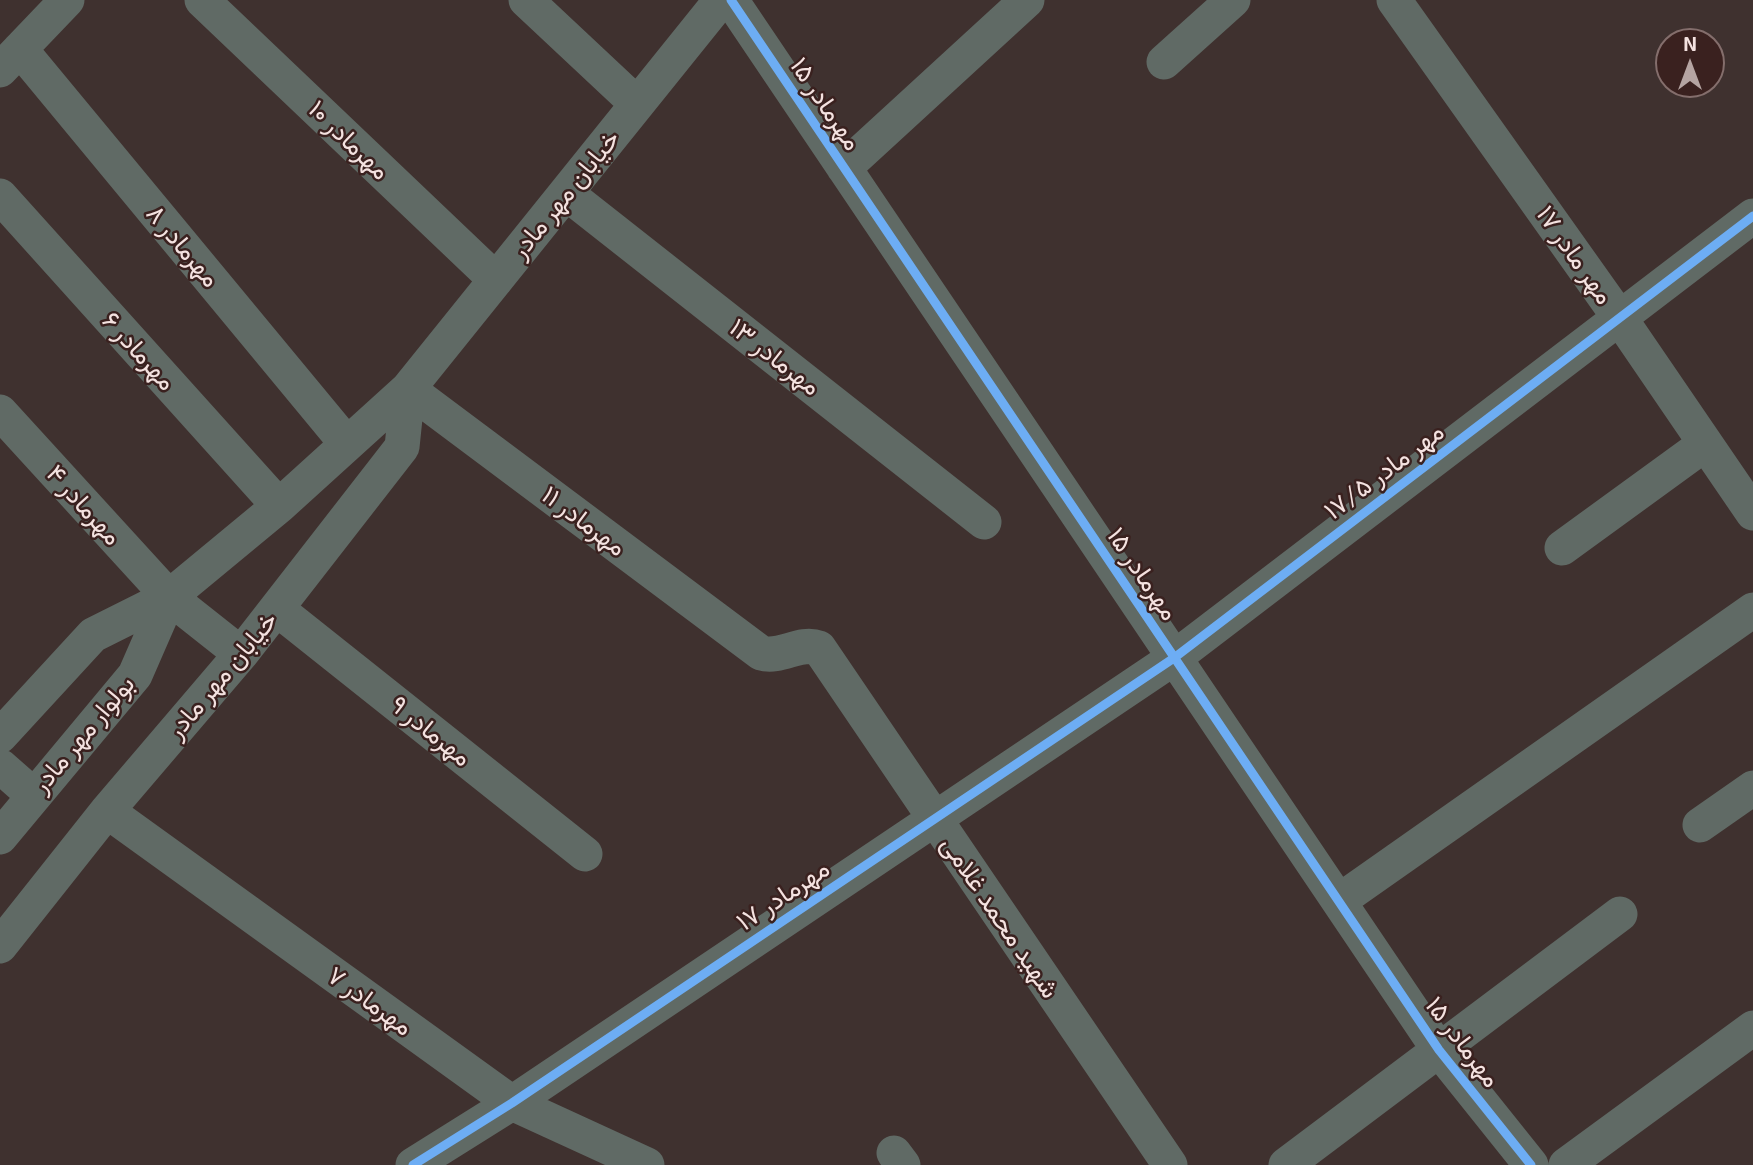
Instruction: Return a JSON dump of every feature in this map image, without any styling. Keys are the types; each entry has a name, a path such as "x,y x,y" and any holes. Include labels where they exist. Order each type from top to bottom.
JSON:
{"street":[{"path":"10,60 67,0"},
{"name":"مهرمادر ۱۰","path":"202,0 496,280"},
{"path":"526,0 637,104"},
{"name":"خیابان مهر مادر","path":"169,597 279,506 408,389 721,0"},
{"name":"مهرمادر ۱۵","path":"731,0 1440,1050 1531,1165"},
{"path":"844,169 1027,0"},
{"path":"1164,62 1233,0"},
{"name":"مهر مادر ۱۷","path":"1394,0 1619,317 1753,513"},
{"name":"مهرمادر ۸","path":"10,60 347,444"},
{"name":"مهرمادر ۱۳","path":"566,192 985,522"},
{"name":"مهرمادر ۶","path":"0,196 279,506"},
{"name":"مهر مادر ۱۷/۵","path":"1174,658 1753,216"},
{"name":"خیابان مهر مادر","path":"0,946 107,811 241,654 402,447 408,389"},
{"name":"مهرمادر ۱۱","path":"408,389 761,653"},
{"name":"مهرمادر ۴","path":"0,412 169,597 241,654"},
{"path":"1562,548 1705,444"},
{"path":"0,736 93,635 169,597"},
{"name":"بولوار مهر مادر","path":"0,837 135,675 169,597"},
{"name":"مهرمادر ۹","path":"277,609 585,854"},
{"path":"1339,901 1753,610"},
{"name":"شهید محمد غلامی","path":"761,653 768,655 808,644 819,648 1170,1165"},
{"name":"مهرمادر ۱۷","path":"413,1165 512,1103 1174,658"},
{"path":"0,766 33,795"},
{"path":"1700,825 1753,788"},
{"name":"مهرمادر ۷","path":"107,811 512,1103 647,1165"},
{"path":"1286,1165 1620,914"},
{"path":"1566,1165 1753,1028"}],"cycle path":[{"path":"731,0 1439,1050 1531,1165"},
{"path":"413,1165 512,1103 1174,658 1753,216"}]}
